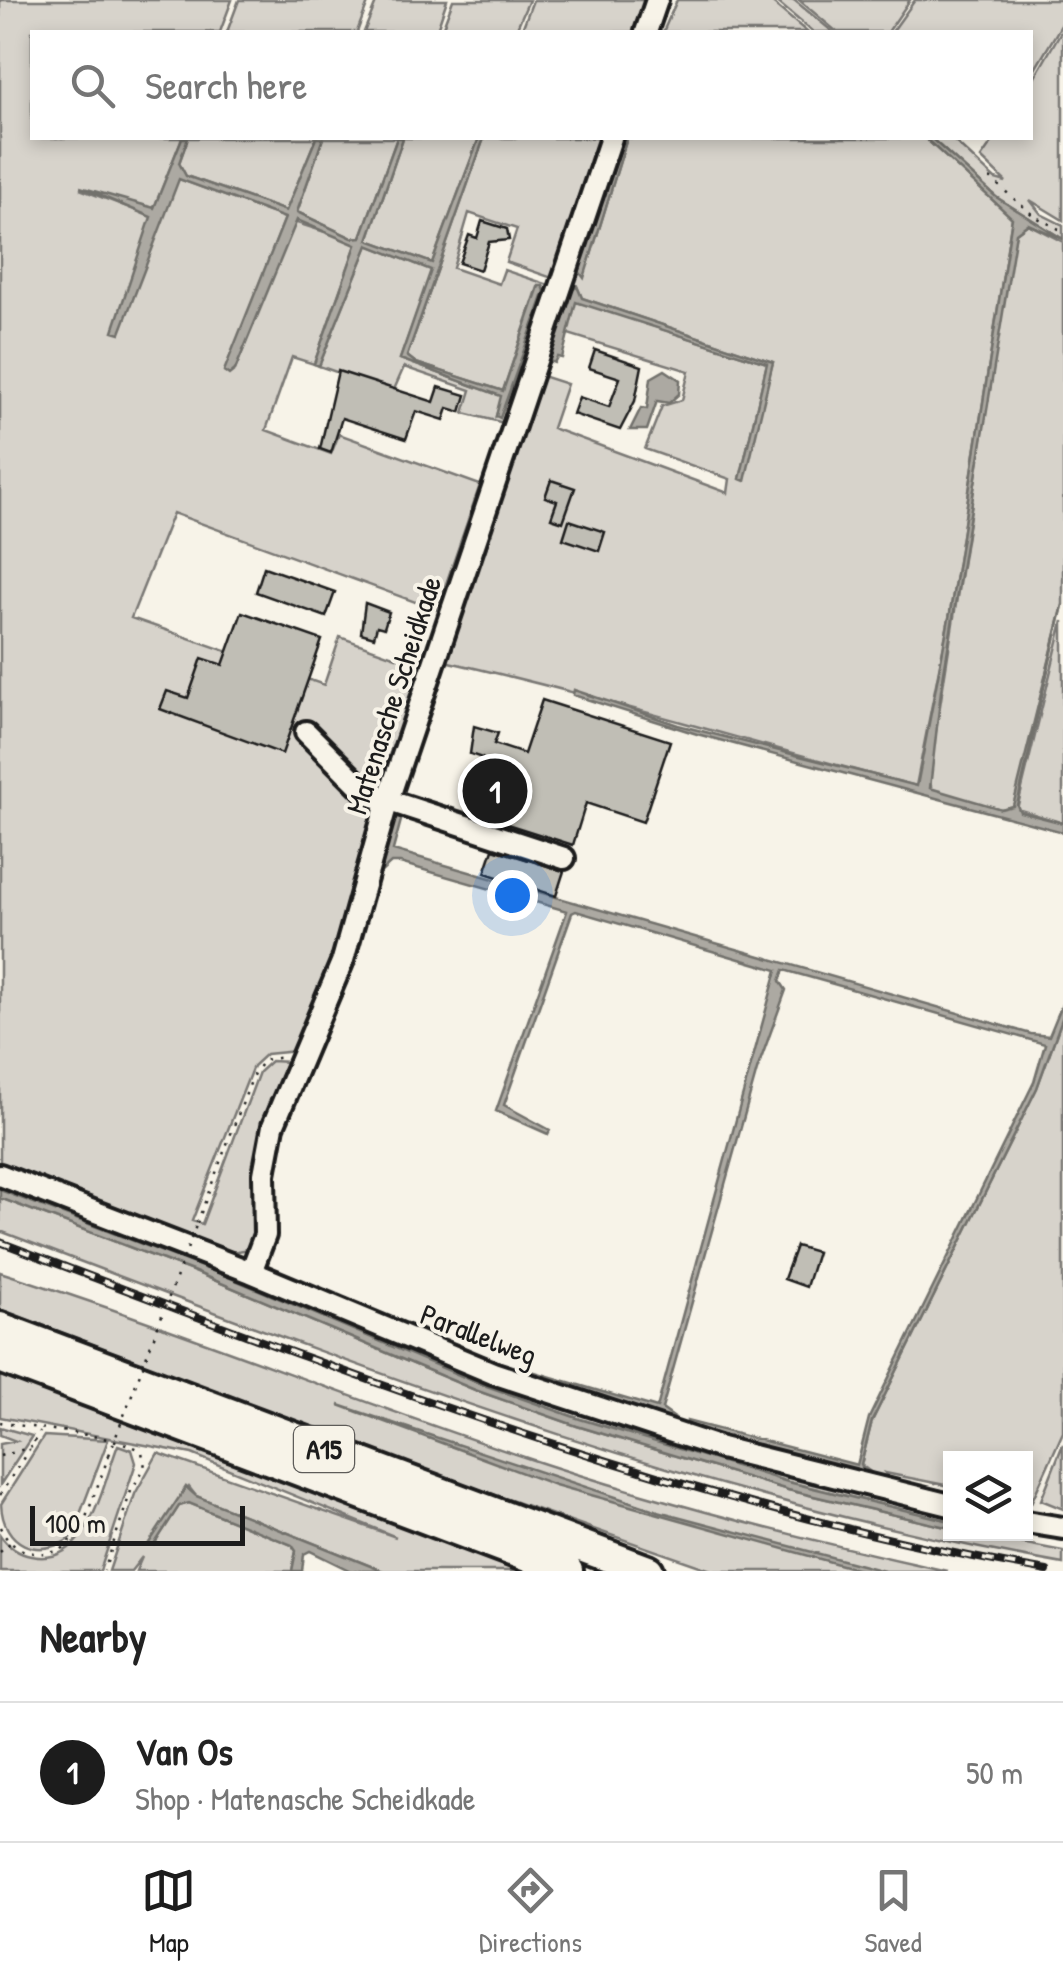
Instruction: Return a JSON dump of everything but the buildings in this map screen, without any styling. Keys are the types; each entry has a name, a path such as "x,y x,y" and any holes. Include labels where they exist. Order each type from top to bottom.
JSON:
{"highway":[{"name":"A15","path":"0,1328 648,1571"},
{"name":"A15","path":"0,1357 567,1571"}],"street":[{"path":"647,30 657,0"},
{"name":"Matenasche Scheidkade","path":"251,1272 266,1235 267,1147 342,960 388,803 610,140"},
{"path":"306,732 368,794 564,858"},
{"name":"Parallelweg","path":"0,1176 251,1272 493,1373 638,1423 788,1467 943,1503"},
{"path":"1033,1523 1063,1528"}],"path":[{"path":"990,178 1034,216 1063,232"},
{"path":"0,1526 10,1543 36,1555 61,1550 74,1541 258,1065 275,1056 300,1060"},
{"path":"0,1422 105,1436 142,1452 145,1468 131,1492 104,1571"},
{"path":"0,1495 40,1430"},
{"path":"0,1456 32,1447"},
{"path":"0,1552 10,1543"}],"shaded area":[{"path":"0,0 232,0 221,30 30,30 30,140 181,140 154,208 80,189 151,216 152,223 179,179 285,218 225,371 235,370 294,222 353,241 356,245 314,364 292,357 266,430 331,454 339,434 480,485 437,610 173,513 131,618 324,685 340,637 419,665 343,932 296,1051 266,1054 253,1066 192,1221 202,1224 259,1072 271,1061 290,1062 261,1226 250,1249 218,1254 0,1169"},
{"path":"239,0 369,0 358,30 228,30"},
{"path":"377,0 447,0 437,30 365,30"},
{"path":"453,0 529,0 516,30 442,30"},
{"path":"533,0 651,0 641,30 522,30"},
{"path":"677,0 769,0 805,30 664,30"},
{"path":"775,0 794,0 831,30 811,30"},
{"path":"799,0 910,0 889,30 835,30"},
{"path":"915,0 1063,0 1063,22 1033,73 1033,30 893,30"},
{"path":"1063,28 1063,220 1030,200 1041,214 1063,225 1063,239 996,197 933,140 953,140 995,179 1006,182 981,158 994,140 1033,140 1033,80"},
{"path":"181,140 187,140 179,163 186,176 286,211 315,140 322,140 297,212 352,238 361,237 396,140 402,140 368,240 432,263 478,140 483,140 407,356 416,363 503,391 539,286 543,286 545,291 500,418 496,416 501,396 400,359 431,270 368,245 319,366 314,364 356,245 297,220 235,370 229,375 224,371 285,218 179,179 120,333 113,331 151,217 80,187 154,208"},
{"path":"187,140 315,140 286,211 186,176 179,163"},
{"path":"322,140 396,140 361,237 352,238 297,212"},
{"path":"402,140 478,140 432,263 368,240"},
{"path":"483,140 604,140 559,274 552,278 506,262 517,229 469,213 453,268 499,284 504,270 549,285 553,293 504,423 464,413 471,390 404,367 393,392 319,366 368,245 432,270 400,359 502,396 496,416 502,412 545,292 543,286 538,287 503,391 416,363 407,356"},
{"path":"614,140 588,265 626,140 927,140 1012,217 950,613 916,786 440,660 536,374 567,384 552,428 728,493 730,479 645,449 662,406 682,400 689,371 565,333 575,301 767,363 740,479 773,362 582,298 577,286 570,292 558,330 551,328"},
{"path":"619,140 626,140 584,278 578,270"},
{"path":"927,140 933,140 996,197 1063,239 1028,224 1016,233 941,691 930,788 1001,809 1013,806 1063,605 1017,805 1020,812 1063,823 1063,832 697,734 573,695 574,690 678,725 917,786 950,613 1012,218"},
{"path":"1028,224 1063,242 1063,605 1013,806 1001,809 932,791 929,776 1008,272 1016,233"},
{"path":"577,286 582,298 773,362 745,481 740,479 767,363 576,302 562,358 557,357 554,363 547,360 570,292"},
{"path":"665,370 680,380 679,394 669,403 657,401 647,430 630,430 641,408 647,409 651,378"},
{"path":"1063,621 1063,823 1017,809"},
{"path":"397,812 403,813 393,850 1031,1034 1049,1036 1063,1002 1063,1016 1037,1088 872,1421 861,1464 865,1474 687,1426 687,1421 857,1465 869,1418 1034,1082 1045,1044 784,970 780,981 786,990 757,1070 662,1409 673,1417 664,1419 528,1374 521,1368 657,1408 777,970 572,913 504,1105 550,1130 548,1134 496,1111 567,911 400,863 391,863 378,875"},
{"path":"1063,1016 1063,1432 1033,1499 1033,1451 943,1451 943,1485 885,1473 890,1479 943,1490 943,1497 888,1485 861,1465 872,1421 1037,1088"},
{"path":"0,1183 196,1257 370,1332 943,1511 943,1519 788,1482 580,1419 478,1383 226,1276 0,1190"},
{"path":"0,1190 226,1276 478,1383 580,1419 788,1482 943,1519 943,1526 788,1490 577,1426 475,1390 195,1272 0,1198"},
{"path":"0,1198 195,1272 475,1390 577,1426 788,1490 943,1526 943,1540 789,1503 524,1423 0,1231"},
{"path":"0,1272 568,1471 730,1518 947,1571 714,1571 401,1462 0,1309"},
{"path":"0,1368 82,1404 526,1571 383,1571 196,1496 189,1487 150,1543 154,1544 179,1506 189,1503 292,1545 296,1551 292,1571 136,1571 142,1557 131,1571 109,1571 135,1494 158,1453 396,1537 192,1454 0,1417"},
{"path":"339,1405 658,1511 884,1571 863,1571 555,1485"},
{"path":"0,1427 32,1436 0,1485 0,1444 16,1441 0,1435"},
{"path":"44,1436 108,1440 71,1538 58,1545 34,1548 15,1539 8,1530 1,1504"},
{"path":"1063,1444 1063,1509 1041,1500"},
{"path":"118,1445 132,1450 136,1463 100,1571 0,1571 0,1535 14,1549 31,1556 51,1556 80,1537 99,1501"},
{"path":"186,1487 196,1496 383,1571 351,1571 310,1551 304,1554 302,1571 292,1571 296,1551 292,1545 189,1503 179,1506 154,1545 149,1543"},
{"path":"950,1541 1011,1541 1063,1551 1063,1564"}],"railway":[{"path":"0,1242 386,1386 647,1473 912,1544 1047,1571"}],"place":[{"name":"Van Os","path":"495,791"}]}
